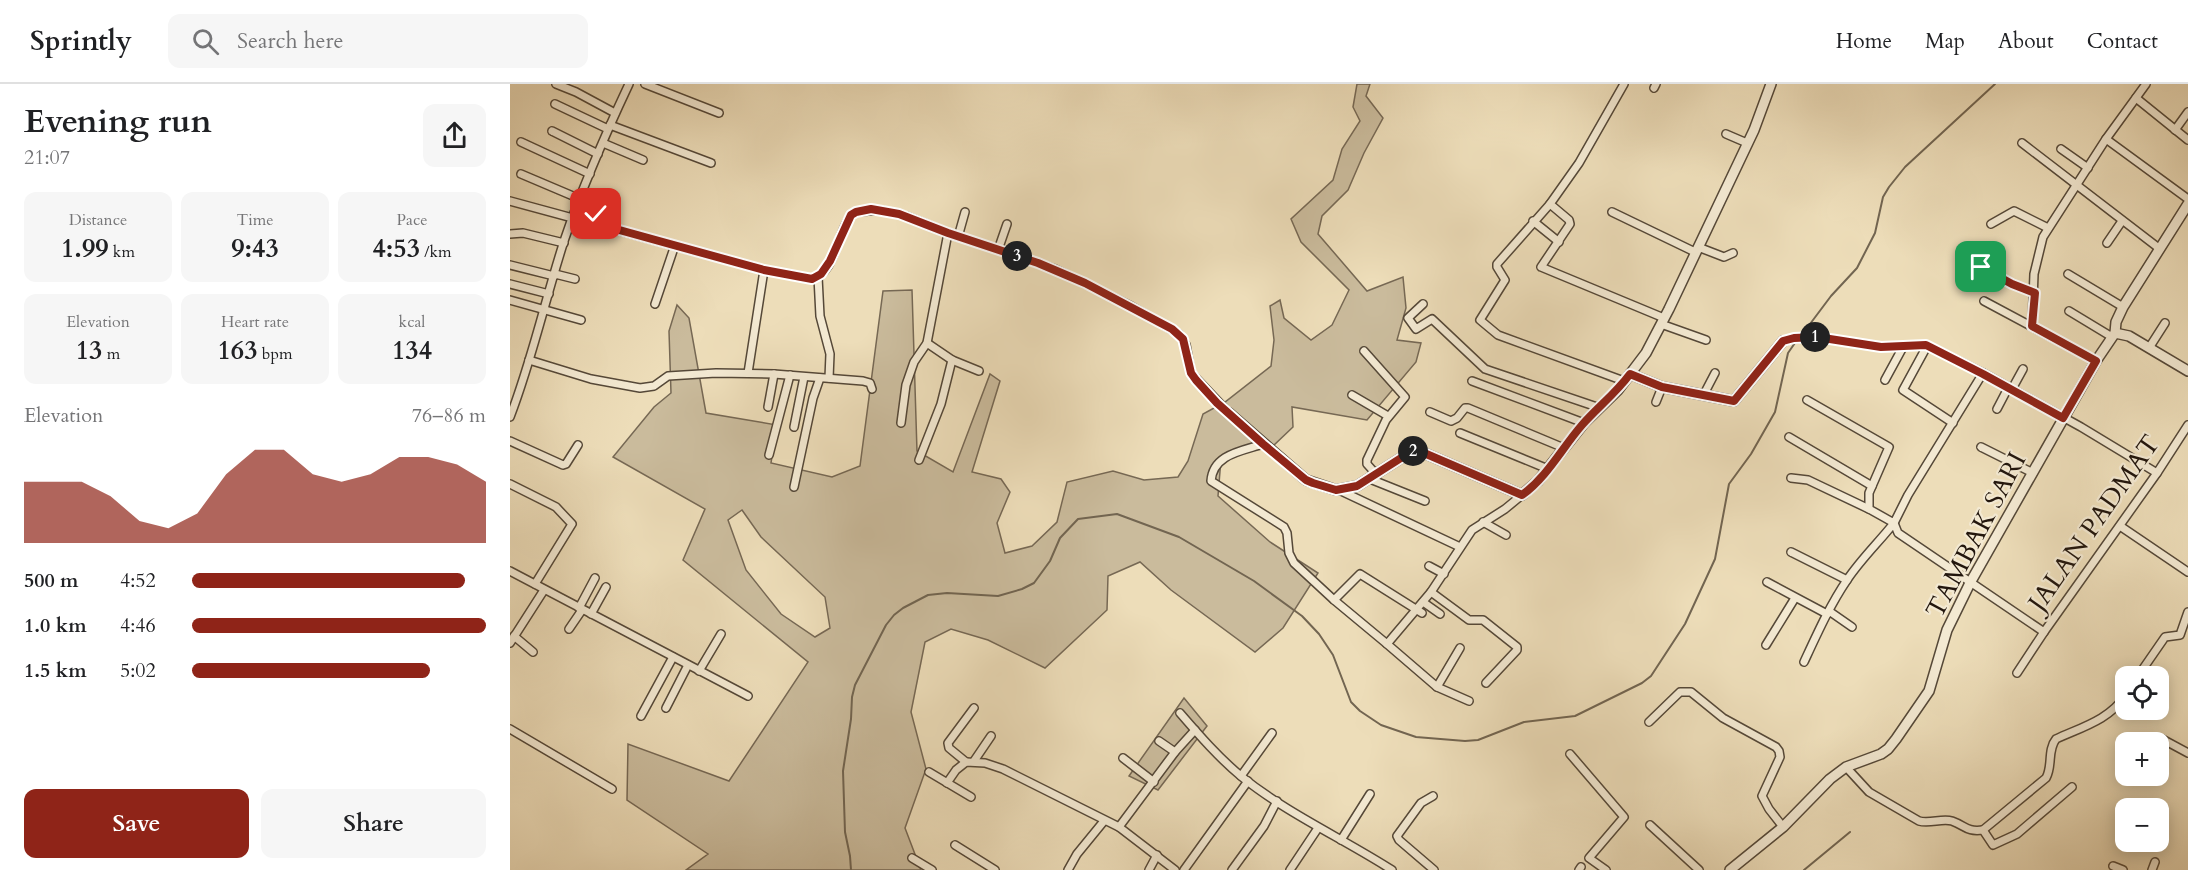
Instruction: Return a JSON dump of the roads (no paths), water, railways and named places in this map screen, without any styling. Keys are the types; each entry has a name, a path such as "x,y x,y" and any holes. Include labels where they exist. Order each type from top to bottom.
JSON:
{"street":[{"path":"556,84 615,113"},
{"path":"510,417 555,275 556,260 609,127 629,84"},
{"path":"645,84 719,113"},
{"path":"1624,84 1579,164 1550,204 1497,264 1505,280 1480,322 1498,335 1627,377 1732,402 1783,341 1805,337 1881,347 1927,346 2109,443 2157,473"},
{"path":"1387,644 1419,611 1472,530 1505,509 1534,485 1584,423 1600,408 1646,353 1747,143 1771,84"},
{"path":"2032,326 2036,262 2043,237 2106,139 2146,84"},
{"path":"2136,99 2188,140"},
{"path":"555,104 609,127 711,163"},
{"path":"2175,130 2188,112"},
{"path":"552,131 598,154"},
{"path":"1726,134 1747,143"},
{"path":"2106,139 2188,204"},
{"path":"521,142 590,174"},
{"path":"603,142 643,160"},
{"path":"2022,143 2157,248"},
{"path":"2061,149 2088,168"},
{"path":"522,174 580,199"},
{"path":"510,201 764,270 809,279 818,277"},
{"path":"1550,204 1570,221 1541,264 1543,269 1706,340"},
{"name":"TAMBAK SARI","path":"1730,870 1783,827 1821,787 1846,767 1888,749 1923,702 1932,683 1950,622 1970,583 2063,418 2113,335 2123,307 2157,248 2188,204"},
{"path":"829,378 830,354 820,316 818,277 830,261 847,221 856,212 880,210 899,214 1075,278 1172,329 1179,334 1186,345 1191,373 1217,403 1306,480 1339,490 1460,547"},
{"path":"1991,224 2014,211 2048,228"},
{"path":"958,237 966,212"},
{"path":"1612,212 1696,250 1724,256 1733,253"},
{"path":"594,223 596,214"},
{"path":"1533,221 1558,242"},
{"path":"2107,243 2121,221"},
{"path":"998,250 1007,224"},
{"path":"2133,227 2157,248"},
{"path":"510,234 523,233 564,243"},
{"path":"901,423 903,397 911,369 927,343 948,233"},
{"path":"656,304 675,245"},
{"path":"510,265 574,279"},
{"path":"1981,267 2012,284 2035,293"},
{"path":"748,373 764,270"},
{"path":"2068,274 2123,307"},
{"path":"510,284 549,294"},
{"path":"510,300 581,320"},
{"path":"1984,301 2096,361"},
{"path":"1423,304 1408,318 1416,329 1432,319 1485,369 1600,408"},
{"path":"2069,311 2113,335 2129,336 2188,371"},
{"path":"2149,348 2164,323"},
{"path":"927,343 952,360 979,371"},
{"path":"1927,346 1903,388 1953,423"},
{"path":"1885,380 1903,347"},
{"path":"1364,351 1404,395 1403,400 1388,416 1366,462 1373,477 1425,501"},
{"path":"529,360 591,379 640,388 654,386 668,376 748,373 863,381 870,383 872,389"},
{"path":"919,460 941,404 952,360"},
{"path":"1997,409 2023,369"},
{"path":"768,407 774,374"},
{"path":"1702,396 1715,374"},
{"path":"1804,662 1828,612 1847,580 1871,548 1894,523 1908,495 1983,374"},
{"path":"769,455 790,375"},
{"path":"794,427 804,377"},
{"path":"794,487 813,398 820,378"},
{"path":"1472,381 1584,423"},
{"path":"1656,402 1662,387"},
{"path":"1352,395 1388,416"},
{"path":"1807,400 1890,449 1868,496 1869,509"},
{"path":"1430,412 1451,421 1457,418 1465,408 1468,408 1564,448"},
{"name":"JALAN PADMAT","path":"1791,478 1808,480 1894,523 1898,533 2044,632 2157,473 2188,425"},
{"path":"1460,433 1548,469"},
{"path":"1788,437 1872,486"},
{"path":"510,441 563,465 578,445"},
{"path":"1263,444 1222,458 1217,464 1211,481 1286,529 1289,553 1294,563 1437,687 1468,701"},
{"path":"1981,447 2033,473"},
{"path":"1339,490 1357,486 1408,452 1418,451 1522,495"},
{"path":"510,484 556,507 572,524 535,584"},
{"path":"1483,522 1506,535"},
{"path":"2120,526 2188,572"},
{"path":"1791,552 1847,580"},
{"path":"1429,566 1444,574"},
{"path":"510,572 748,696"},
{"path":"1334,600 1360,574 1419,611"},
{"path":"568,629 581,609 595,578"},
{"path":"1767,582 1795,598 1828,612 1852,627"},
{"path":"591,614 606,587"},
{"path":"533,652 512,639 544,590"},
{"path":"1431,592 1469,620 1483,620 1517,647 1517,650 1486,683"},
{"path":"1766,645 1795,598"},
{"path":"1423,602 1440,614"},
{"path":"2145,666 2166,636 2180,635 2188,612"},
{"path":"2017,673 2044,632"},
{"path":"699,671 721,634"},
{"path":"1437,687 1460,648"},
{"path":"641,716 673,657"},
{"path":"666,708 688,665"},
{"path":"1650,722 1680,692 1686,691 1691,692 1723,718 1776,747 1780,757 1762,796 1783,827"},
{"path":"966,762 949,748 948,743 974,708"},
{"path":"1985,833 2046,778 2049,771 2051,746 2056,739 2115,709"},
{"path":"1180,713 1241,776 1318,828 1392,870"},
{"path":"510,729 612,789"},
{"path":"1119,827 1175,752 1195,730"},
{"path":"1241,776 1272,733"},
{"path":"974,761 991,736"},
{"path":"1159,741 1175,752"},
{"path":"2169,743 2188,753"},
{"path":"1570,754 1624,817 1589,858 1606,870"},
{"path":"1123,759 1154,782"},
{"path":"946,783 966,762 974,761 1003,769 1119,827 1175,870"},
{"path":"1846,767 1869,792 1919,821 1927,823 1949,820 1971,831 1985,833 1996,845 2017,834 2073,787"},
{"path":"929,772 970,797"},
{"path":"1184,870 1248,781"},
{"path":"1341,840 1370,794"},
{"path":"1433,796 1421,803 1397,836 1434,870"},
{"path":"1232,870 1264,826 1277,801"},
{"path":"1068,870 1077,854 1104,821"},
{"path":"1650,825 1699,870"},
{"path":"1290,870 1318,828"},
{"path":"955,845 995,870"},
{"path":"1149,870 1157,855"},
{"path":"912,858 932,870"},
{"path":"2152,870 2155,862"},
{"path":"2113,866 2123,870"}],"waterway":[{"path":"1801,336 1831,296 1857,268 1875,233 1883,197 1889,187 1905,167 1995,84"},
{"path":"851,870 845,832 843,771 852,697 855,685 886,625 903,608 928,595 947,593 998,596 1034,583 1050,561 1060,538 1078,519 1117,514 1179,537 1254,581 1302,616 1319,634 1333,655 1351,702 1360,711 1381,725 1416,737 1478,740 1524,722 1575,716 1642,683 1651,676 1685,624 1715,559 1729,484 1751,454 1775,412 1788,353 1797,340"},
{"path":"1804,870 1850,832"}]}
